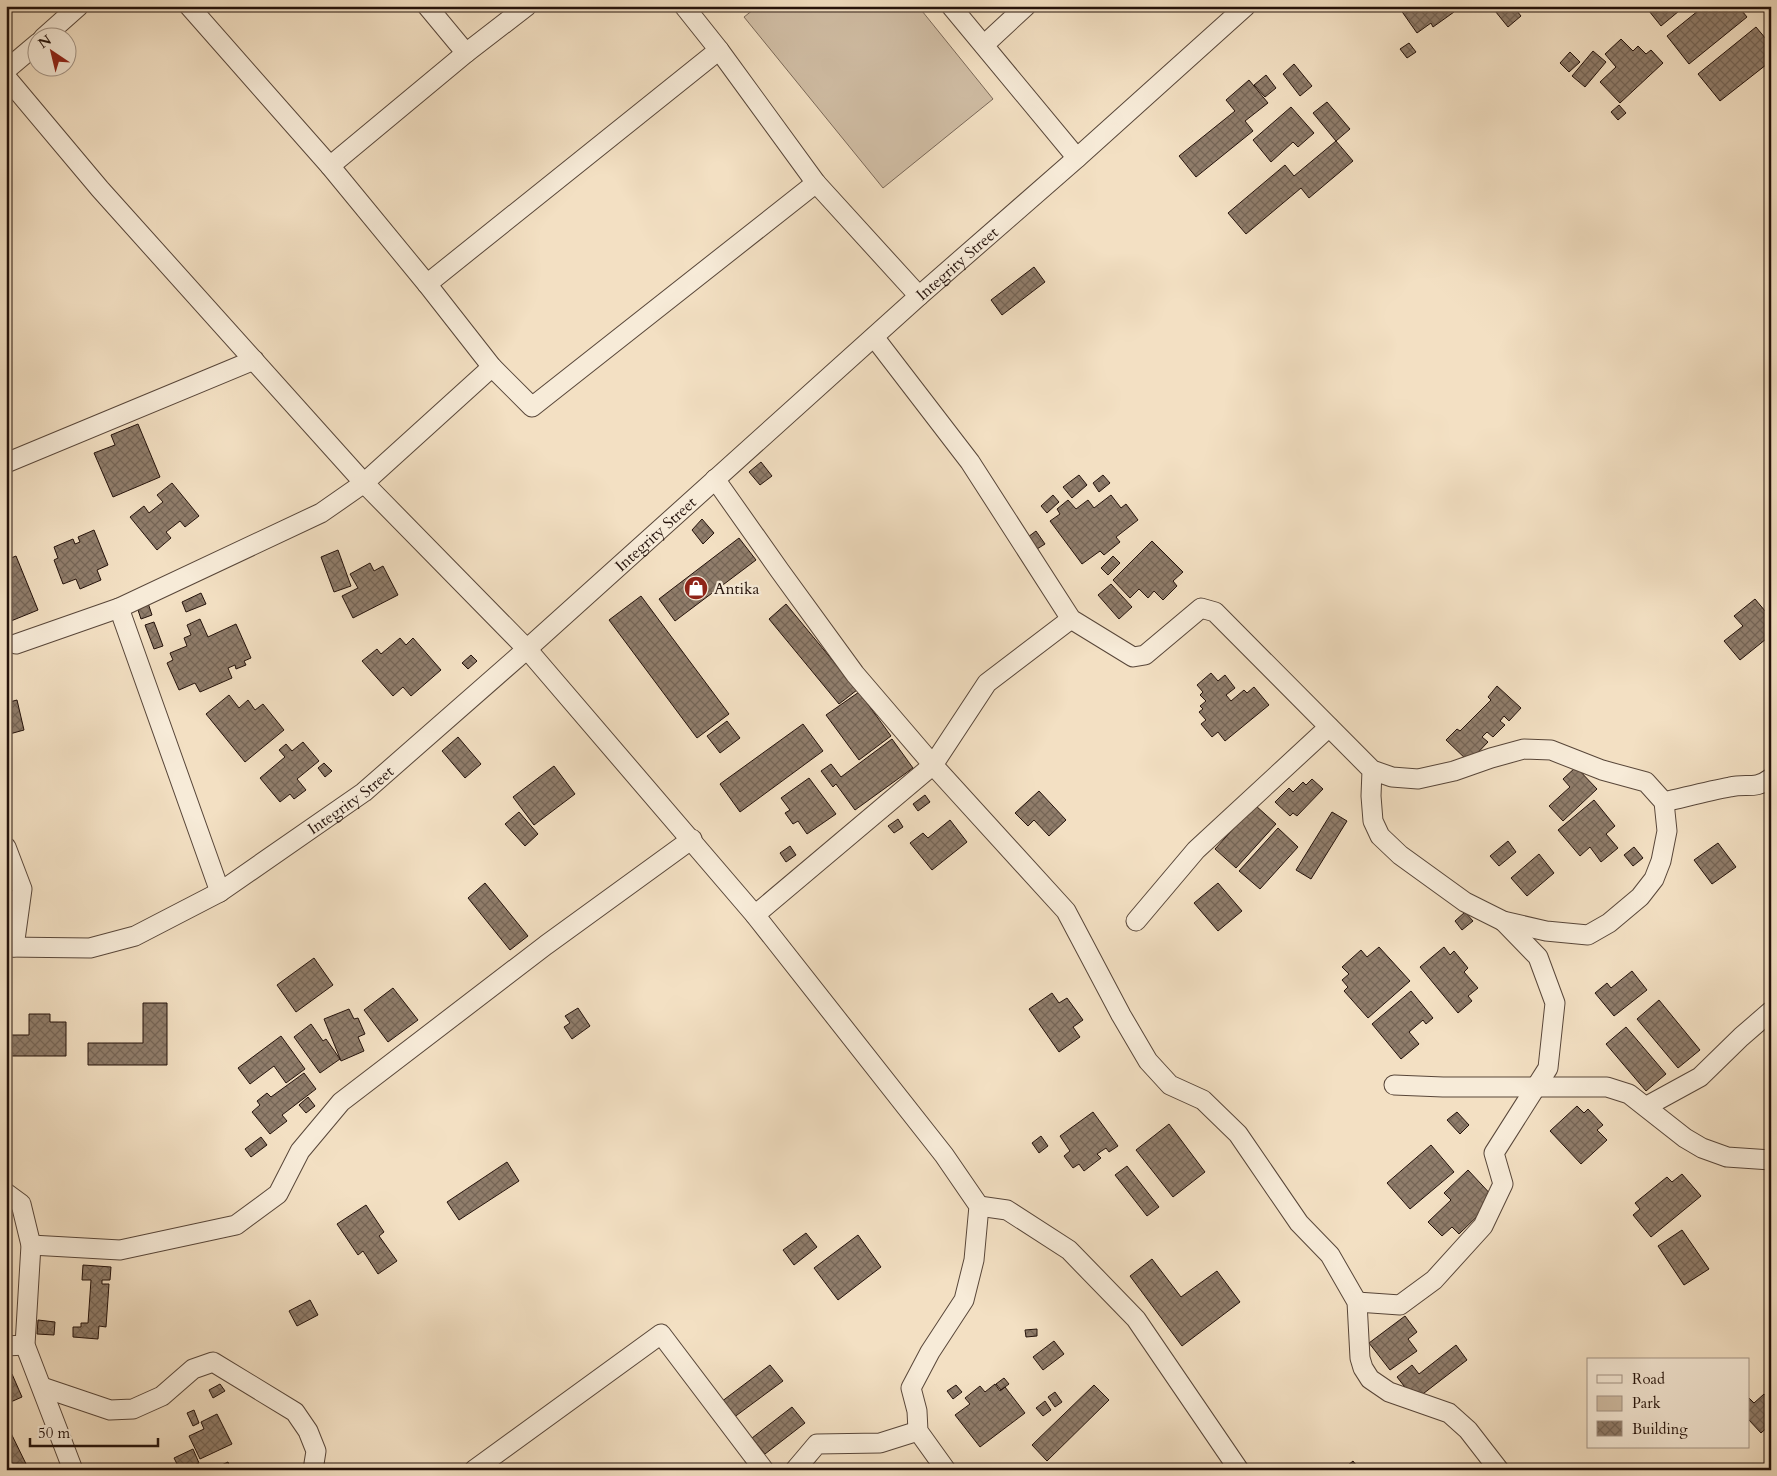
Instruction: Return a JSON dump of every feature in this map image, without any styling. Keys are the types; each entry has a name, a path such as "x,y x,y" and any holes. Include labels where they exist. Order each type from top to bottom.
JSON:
{"street":[{"path":"54,28 79,6"},
{"path":"189,6 330,166 492,367 532,408 816,183"},
{"path":"427,6 466,53"},
{"path":"330,166 466,53 526,6"},
{"path":"684,6 719,50 816,183 919,296"},
{"path":"951,6 1077,158"},
{"path":"984,45 1026,6"},
{"name":"Integrity Street","path":"10,947 90,948 135,936 220,892 364,792 527,649 919,296 1077,158 1246,6"},
{"path":"426,284 719,50"},
{"path":"6,70 28,51"},
{"path":"6,77 100,189 364,483 527,649 755,915 944,1154 979,1206 974,1260 964,1300 930,1352 911,1388 918,1431 946,1470"},
{"path":"874,337 970,462 1071,619 1133,657 1145,655 1201,608 1215,612 1372,770 1392,777 1418,779 1454,771 1524,749 1551,750 1602,770 1646,782 1664,802 1667,831 1661,860 1654,879 1640,897 1609,923 1588,935 1546,931 1503,921 1465,902 1400,855 1380,836 1373,821 1371,796 1372,770"},
{"path":"6,463 254,360"},
{"path":"16,644 119,608 321,514 364,483 492,367"},
{"path":"715,479 855,674 934,765 1066,911 1121,1015 1148,1061 1170,1085 1203,1100 1238,1134 1299,1223 1330,1255 1357,1302 1360,1358 1363,1368 1370,1379 1389,1392 1448,1413 1468,1430 1499,1470"},
{"path":"119,608 220,892"},
{"path":"755,915 934,765 987,683 1071,619"},
{"path":"1136,921 1196,850 1329,727"},
{"path":"1664,802 1732,786 1752,787 1762,784 1771,778"},
{"path":"31,1245 120,1250 236,1225 278,1194 300,1151 341,1102 546,945 692,840"},
{"path":"6,847 22,889 10,947"},
{"path":"1357,1302 1400,1305 1434,1280 1483,1226 1503,1184 1494,1153 1548,1068 1555,1003 1538,957 1503,921"},
{"path":"1647,1106 1700,1077 1741,1036 1771,1011"},
{"path":"1394,1086 1607,1087 1629,1094 1647,1106 1685,1138 1702,1148 1727,1157 1771,1160"},
{"path":"6,1193 21,1204 31,1245 25,1345 73,1470"},
{"path":"979,1206 1007,1210 1069,1250 1136,1319 1239,1470"},
{"path":"474,1470 661,1334 764,1470"},
{"path":"6,1346 25,1345"},
{"path":"42,1387 110,1410 133,1409 162,1396 193,1369 213,1362 295,1412 308,1431 316,1450 313,1470"},
{"path":"795,1470 817,1444 880,1443 918,1431"}],"green space":[{"path":"758,6 918,6 993,99 883,188 744,17"}],"building":[{"path":"1398,6 1454,6 1451,9 1454,12 1433,27 1431,23 1417,33"},
{"path":"1491,6 1513,6 1521,16 1508,27"},
{"path":"1645,6 1685,6 1661,26"},
{"path":"1704,6 1738,6 1747,17 1689,64 1667,36"},
{"path":"1756,27 1771,45 1771,61 1720,101 1698,74"},
{"path":"1621,39 1633,51 1638,46 1646,54 1651,50 1663,63 1620,103 1600,82 1616,67 1605,54"},
{"path":"1409,43 1416,52 1407,58 1400,49"},
{"path":"1593,51 1606,62 1585,87 1572,76"},
{"path":"1570,52 1580,62 1569,72 1560,63"},
{"path":"1294,64 1312,86 1300,96 1283,74"},
{"path":"1266,75 1276,88 1265,97 1254,85"},
{"path":"1249,80 1268,103 1245,121 1253,131 1196,177 1179,156 1235,111 1226,100"},
{"path":"1327,102 1350,129 1336,141 1313,113"},
{"path":"1619,105 1626,113 1618,120 1611,112"},
{"path":"1291,107 1314,133 1298,147 1293,142 1271,162 1253,140"},
{"path":"1336,141 1353,161 1309,198 1301,188 1246,234 1228,213 1285,165 1294,176"},
{"path":"1034,267 1045,282 1002,315 991,300"},
{"path":"138,424 160,477 113,497 94,453 115,445 111,435"},
{"path":"761,462 772,476 760,485 749,472"},
{"path":"1079,475 1087,485 1072,498 1063,487"},
{"path":"1103,475 1110,483 1099,492 1093,483"},
{"path":"172,483 199,516 185,527 180,521 166,532 171,538 157,550 130,517 144,506 149,513 163,502 157,495"},
{"path":"1053,495 1059,502 1047,513 1041,506"},
{"path":"1111,495 1121,508 1126,504 1138,520 1116,537 1120,542 1104,555 1100,551 1082,564 1050,521 1060,514 1057,509 1068,500 1076,509 1088,500 1094,508"},
{"path":"702,519 714,533 703,544 692,530"},
{"path":"94,530 108,565 97,570 101,580 80,589 76,579 63,584 54,560 58,558 54,547 73,539 75,544 80,542 78,537"},
{"path":"1036,531 1045,544 1037,549 1028,537"},
{"path":"739,538 756,560 675,621 659,599"},
{"path":"1152,541 1183,572 1173,581 1177,586 1163,600 1154,591 1148,598 1139,589 1130,598 1113,580"},
{"path":"338,550 351,586 334,592 321,557"},
{"path":"16,556 38,610 6,623 6,603 12,600 6,587 6,560"},
{"path":"1113,556 1120,563 1108,575 1101,568"},
{"path":"370,563 374,571 383,566 398,595 353,618 342,596 358,588 350,574"},
{"path":"1111,584 1132,607 1119,619 1098,595"},
{"path":"201,593 206,604 186,612 182,602"},
{"path":"641,596 729,714 697,738 609,620"},
{"path":"1755,599 1771,618 1771,635 1740,660 1724,641 1743,626 1734,616"},
{"path":"148,603 152,615 141,619 137,607"},
{"path":"786,604 857,690 839,704 769,619"},
{"path":"200,619 208,637 236,624 251,658 244,661 246,665 236,669 235,665 228,668 232,678 200,692 195,683 179,690 167,663 173,660 170,653 187,646 184,638 191,635 187,625"},
{"path":"154,622 163,646 154,649 145,625"},
{"path":"400,638 406,645 413,638 441,670 411,696 403,687 393,696 362,661 377,649 381,654"},
{"path":"471,655 477,661 468,669 462,663"},
{"path":"1211,673 1218,681 1225,675 1235,688 1226,695 1231,701 1244,690 1247,693 1254,687 1269,705 1225,741 1218,732 1212,737 1201,724 1206,720 1199,712 1203,709 1200,706 1206,701 1200,695 1203,692 1197,685"},
{"path":"1497,686 1521,708 1509,721 1504,716 1500,721 1505,725 1493,737 1487,732 1482,737 1488,742 1469,762 1446,740 1457,729 1460,731 1491,700 1488,697"},
{"path":"859,692 891,736 859,760 826,715"},
{"path":"229,695 239,708 248,700 255,710 263,704 284,730 245,762 206,714"},
{"path":"17,700 24,730 6,735 6,703"},
{"path":"727,721 740,738 720,753 707,736"},
{"path":"803,724 823,751 740,812 720,784"},
{"path":"458,737 481,764 465,778 442,751"},
{"path":"892,739 913,768 855,810 836,784 833,787 821,771 831,764 841,777"},
{"path":"303,742 319,761 297,779 306,790 294,799 290,794 280,802 260,778 285,757 279,750 286,744 292,751"},
{"path":"324,763 332,771 325,777 318,768"},
{"path":"554,766 575,794 534,825 513,797"},
{"path":"1576,767 1597,789 1563,821 1549,806 1570,787 1563,779"},
{"path":"809,778 836,814 807,834 798,821 793,824 785,813 790,810 781,798"},
{"path":"1312,779 1323,789 1297,816 1293,813 1290,816 1275,802 1289,788 1293,792 1303,782 1306,785"},
{"path":"1039,791 1066,820 1049,836 1034,820 1028,826 1015,813"},
{"path":"925,795 930,802 918,811 913,804"},
{"path":"1594,800 1615,826 1606,834 1618,848 1601,862 1590,847 1580,856 1558,830"},
{"path":"1255,805 1276,824 1236,868 1215,849"},
{"path":"519,812 538,834 525,846 505,824"},
{"path":"1332,812 1347,821 1311,879 1296,870"},
{"path":"898,819 903,827 894,833 888,826"},
{"path":"950,820 967,842 932,870 910,843 923,833 928,838"},
{"path":"1278,828 1298,847 1260,889 1239,871"},
{"path":"1508,841 1516,852 1499,866 1490,856"},
{"path":"1718,843 1736,867 1712,884 1694,860"},
{"path":"790,846 796,855 786,862 780,853"},
{"path":"1634,847 1643,858 1633,866 1624,855"},
{"path":"1539,854 1554,873 1527,896 1511,878"},
{"path":"485,883 528,936 510,950 468,898"},
{"path":"1218,883 1242,911 1218,931 1194,903"},
{"path":"1465,912 1473,921 1462,930 1455,921"},
{"path":"1379,947 1410,981 1368,1018 1344,991 1348,987 1342,980 1349,974 1342,967 1361,950 1367,957"},
{"path":"1444,947 1450,955 1454,951 1468,968 1464,972 1478,988 1468,996 1472,1001 1458,1013 1420,967"},
{"path":"314,958 333,985 296,1012 277,985"},
{"path":"1632,971 1647,990 1614,1016 1595,993 1607,983 1611,988"},
{"path":"393,988 418,1020 388,1042 364,1010"},
{"path":"1411,991 1433,1018 1426,1024 1423,1020 1409,1032 1419,1044 1401,1059 1372,1024"},
{"path":"1052,993 1059,1003 1067,998 1083,1020 1073,1027 1080,1037 1059,1052 1029,1009"},
{"path":"1659,1000 1700,1050 1678,1068 1637,1019"},
{"path":"143,1003 167,1003 167,1065 88,1065 88,1043 143,1043"},
{"path":"578,1008 590,1026 572,1039 564,1027 570,1023 565,1016"},
{"path":"349,1009 354,1019 358,1018 365,1034 358,1037 364,1051 341,1061 324,1019"},
{"path":"29,1014 50,1014 50,1022 66,1022 66,1056 6,1056 6,1035 29,1035"},
{"path":"311,1024 323,1041 326,1039 340,1059 320,1073 294,1037"},
{"path":"1626,1027 1666,1074 1646,1091 1606,1044"},
{"path":"281,1036 305,1069 286,1083 274,1066 250,1084 238,1068"},
{"path":"304,1073 316,1089 282,1115 287,1121 270,1134 252,1112 260,1105 257,1101 267,1093 271,1097"},
{"path":"308,1097 315,1106 306,1113 299,1105"},
{"path":"1577,1106 1584,1113 1588,1109 1603,1125 1597,1130 1607,1140 1581,1164 1550,1131"},
{"path":"1093,1112 1118,1146 1109,1152 1106,1148 1097,1154 1101,1158 1084,1171 1079,1164 1073,1168 1064,1156 1070,1151 1060,1136"},
{"path":"1457,1112 1469,1125 1460,1134 1447,1120"},
{"path":"1169,1124 1205,1172 1173,1197 1136,1150"},
{"path":"1041,1136 1048,1146 1039,1153 1032,1143"},
{"path":"261,1137 267,1145 251,1157 245,1149"},
{"path":"1431,1145 1454,1172 1410,1209 1387,1183"},
{"path":"507,1162 519,1181 459,1220 447,1202"},
{"path":"1127,1166 1159,1207 1147,1216 1115,1175"},
{"path":"1468,1170 1495,1199 1459,1234 1452,1227 1442,1236 1428,1222 1451,1200 1444,1193"},
{"path":"1682,1174 1701,1196 1651,1237 1633,1215 1640,1209 1635,1203 1667,1177 1672,1182"},
{"path":"366,1205 384,1232 379,1236 397,1261 378,1274 363,1251 358,1255 337,1224"},
{"path":"1682,1230 1709,1269 1684,1285 1658,1246"},
{"path":"806,1233 817,1247 794,1265 783,1250"},
{"path":"858,1235 881,1267 838,1300 814,1268"},
{"path":"1152,1259 1181,1297 1217,1271 1240,1302 1182,1346 1130,1276"},
{"path":"83,1265 111,1267 110,1280 102,1280 102,1284 109,1284 106,1327 99,1326 98,1339 73,1337 73,1327 81,1327 81,1323 88,1323 91,1280 82,1280"},
{"path":"310,1300 318,1315 297,1326 289,1311"},
{"path":"1405,1316 1417,1332 1408,1339 1417,1351 1390,1370 1369,1343"},
{"path":"38,1320 55,1322 54,1335 37,1334"},
{"path":"1037,1329 1037,1336 1026,1337 1025,1330"},
{"path":"1054,1341 1064,1354 1043,1370 1033,1357"},
{"path":"1456,1345 1467,1360 1415,1400 1397,1377 1412,1365 1419,1374"},
{"path":"770,1365 783,1381 733,1418 721,1402"},
{"path":"12,1374 22,1397 6,1404 6,1376"},
{"path":"1004,1378 1009,1384 1001,1390 996,1384"},
{"path":"220,1384 225,1391 213,1398 209,1390"},
{"path":"995,1384 1000,1391 1005,1387 1025,1413 980,1447 955,1415 970,1404 965,1398 980,1386 985,1392"},
{"path":"956,1385 962,1392 953,1399 947,1391"},
{"path":"1094,1385 1109,1400 1047,1461 1032,1445"},
{"path":"1055,1392 1062,1402 1055,1407 1048,1397"},
{"path":"1764,1394 1771,1401 1771,1424 1761,1433 1750,1421 1750,1399 1754,1403"},
{"path":"1045,1401 1051,1410 1043,1416 1036,1408"},
{"path":"792,1407 805,1423 765,1454 752,1438"},
{"path":"194,1410 199,1423 193,1426 187,1413"},
{"path":"217,1414 232,1444 200,1459 189,1436 204,1429 201,1422"},
{"path":"6,1423 29,1470 6,1470"},
{"path":"193,1449 199,1463 180,1470 174,1458"},
{"path":"1353,1461 1360,1470 1342,1470"},
{"path":"228,1462 231,1470 211,1470"}],"place":[{"name":"Antika","path":"696,588"}]}
